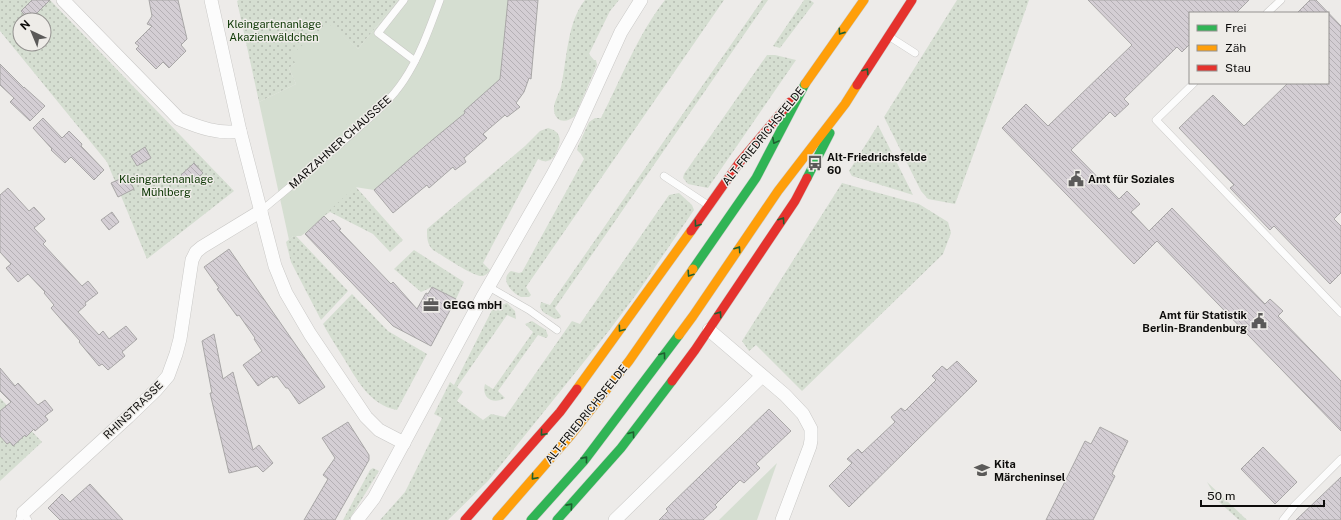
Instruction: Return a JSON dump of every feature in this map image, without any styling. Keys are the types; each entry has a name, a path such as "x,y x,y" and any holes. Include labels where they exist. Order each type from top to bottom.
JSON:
{"main road":[{"path":"806,82 864,0"},
{"path":"557,520 621,448 709,330 795,201 845,104 912,0"},
{"name":"ALT-FRIEDRICHSFELDE","path":"465,520 560,412 739,163 806,82"},
{"name":"ALT-FRIEDRICHSFELDE","path":"497,520 571,435 629,361 756,178 806,82"},
{"path":"531,520 589,454 693,316 778,191 845,104"}],"street":[{"path":"63,0 179,119 201,128 231,133 240,131"},
{"path":"211,0 240,131 275,266 286,293 310,334 366,417 379,430 404,443"},
{"path":"358,520 374,498 441,372 552,176 575,133 621,32 641,0"},
{"name":"RHINSTRASSE","path":"24,518 156,390 168,376 180,339 189,272 196,252 261,211"},
{"path":"709,330 785,395 803,414 810,429 810,446 782,520"},
{"path":"615,520 762,376"}],"lane":[{"path":"404,0 378,33 415,61"},
{"name":"MARZAHNER CHAUSSEE","path":"261,211 330,154 378,111 395,93 415,61 440,0"},
{"path":"1269,12 1281,0"},
{"path":"888,36 915,53"},
{"path":"1193,84 1156,120 1341,313"},
{"path":"664,176 709,206"},
{"path":"489,287 520,304 557,330"},
{"path":"1283,520 1294,506 1341,459"}],"green space":[{"name":"Kleingartenanlage Mühlberg","path":"0,0 50,0 234,191 147,259 107,162 17,52 52,52 52,12 12,12 12,46 0,31"},
{"name":"Kleingartenanlage Akazienwäldchen","path":"398,0 358,49 328,24 289,68 296,84 259,102 237,1"},
{"path":"398,0 508,0 501,76 503,76 433,143 430,141 374,190 355,187 305,233 301,236 293,236 289,240 259,102 296,84 289,68 295,63 291,55 328,23 358,49"},
{"path":"585,0 619,0 610,11 589,54 594,60 596,60 597,65 575,116 569,120 562,121 555,115 554,105 561,87 568,42 574,19"},
{"path":"665,0 724,0 526,287 531,295 529,297 521,297 508,286 506,278 511,271 519,273 522,272 584,159 577,150 589,122 595,118 601,118 646,27"},
{"path":"762,0 768,0 555,308 561,316 560,318 555,319 543,312 540,307 541,302 550,305"},
{"path":"804,0 810,0 814,3 780,48 773,46"},
{"path":"957,0 1029,0 955,204 928,199 921,191 884,117"},
{"path":"767,55 775,55 796,60 708,188 688,184 683,178 684,174"},
{"path":"878,125 913,195 852,176 849,171"},
{"path":"548,128 556,132 560,138 558,149 553,158 550,160 544,161 538,159 483,263 490,270 488,273 483,276 479,276 458,266 433,250 428,241 427,229 525,146 540,131"},
{"path":"340,169 403,240 390,252 373,234 330,212 305,233"},
{"path":"842,183 919,204 948,222 951,233 943,254 802,391 756,345 749,351 742,341"},
{"path":"679,193 692,205 694,210 638,292 608,332 488,481 448,520 380,520 405,492 442,418 434,414 450,382 454,385 493,308 507,303 515,311 516,319 507,315 457,387 463,392 457,401 483,420 491,414 505,417 572,321 580,324 669,195"},
{"path":"293,236 296,236 348,291 321,320 291,262 286,242"},
{"path":"414,250 464,282 456,299 432,287 421,292 394,269"},
{"path":"352,294 388,331 427,354 397,410 379,403 364,390 323,324"},
{"path":"532,321 546,330 548,336 546,338 538,335 498,391 505,398 496,401 489,399 485,393 485,384 493,389 533,332 525,324"},
{"path":"0,398 42,442 0,481"},
{"path":"777,463 757,520 719,520"},
{"path":"373,468 379,471 349,520 343,520 370,470"},
{"path":"1207,482 1247,520 1239,520 1218,501"}],"building":[{"path":"32,0 50,0 38,12 21,11"},
{"path":"149,0 178,0 187,39 181,45 186,51 169,68 163,62 156,69 136,49 139,46 135,43 152,26 147,24 152,16"},
{"path":"508,0 538,0 531,79 529,78 524,92 516,103 520,107 507,117 505,115 483,134 487,138 464,158 466,162 455,170 453,167 429,188 427,185 393,213 374,190 465,113 464,111 500,79"},
{"path":"1088,0 1249,0 1237,12 1189,12 1189,45 1182,52 1177,47 1124,99 1129,104 1115,117 1110,112 1071,150 1119,199 1127,191 1140,204 1131,212 1149,231 1172,208 1265,304 1270,299 1283,311 1278,316 1341,381 1341,431 1157,241 1134,264 1002,128 1026,104 1048,126 1132,45"},
{"path":"1310,0 1316,0 1328,12 1298,12"},
{"path":"1329,14 1341,26 1341,212 1334,219 1341,226 1341,273 1330,284 1274,226 1270,230 1230,188 1234,185 1179,128 1213,95 1244,126 1287,84 1329,84"},
{"path":"0,64 45,106 30,121 10,102 14,98 0,85"},
{"path":"43,118 62,138 69,131 104,170 94,180 71,157 65,163 51,150 52,149 33,128"},
{"path":"145,147 151,158 137,166 131,156"},
{"path":"194,163 203,173 190,185 181,175"},
{"path":"127,176 134,189 118,197 111,183"},
{"path":"8,188 29,211 34,207 45,219 34,228 46,241 43,244 82,286 88,281 98,293 85,303 86,305 78,312 99,335 103,331 109,339 126,326 137,339 122,352 125,356 108,370 102,364 99,366 79,342 80,341 51,308 54,305 44,293 45,292 28,274 18,282 6,268 11,264 0,252 0,195"},
{"path":"112,212 119,222 109,230 101,220"},
{"path":"324,216 330,222 333,220 341,229 339,230 391,284 393,282 417,309 426,293 428,294 432,287 456,299 431,346 393,326 305,234"},
{"path":"229,249 325,387 299,404 288,388 286,388 277,376 273,378 272,376 258,386 243,365 262,351 239,315 237,316 217,289 219,288 204,267"},
{"path":"214,334 223,379 233,372 253,450 259,445 273,463 263,472 257,466 229,473 210,393 212,393 202,341"},
{"path":"957,361 977,381 849,507 829,486 852,463 847,459 858,449 862,453 895,422 891,417 901,408 905,411 936,380 932,376 942,366 947,370"},
{"path":"0,368 15,386 18,383 38,405 45,400 53,410 45,416 48,420 35,431 34,429 26,437 25,435 13,446 10,442 7,444 0,436 0,411 11,402 0,391"},
{"path":"769,409 791,431 756,464 760,468 744,483 740,480 715,505 717,507 703,520 659,520 668,511 666,509"},
{"path":"348,422 369,455 369,460 335,520 304,520 328,479 323,475 335,458 322,438"},
{"path":"1100,427 1128,441 1112,474 1115,476 1093,520 1046,520 1085,441 1091,444"},
{"path":"1263,447 1297,482 1275,504 1241,469"},
{"path":"1341,477 1341,520 1296,520"},
{"path":"90,484 123,520 60,520 48,508 62,494 70,502"}],"traffic: fast":[{"path":"693,269 756,178 805,84"},
{"path":"807,178 830,133"},
{"path":"531,520 584,461 679,335"},
{"path":"557,520 621,448 672,381"}],"traffic: slow":[{"path":"805,84 864,0"},
{"path":"679,335 778,191 845,104 857,85"},
{"path":"577,389 691,231"},
{"path":"497,520 571,435 629,361 693,269"}],"traffic: jam":[{"path":"857,85 912,0"},
{"path":"691,231 739,163 790,102"},
{"path":"672,381 695,350 795,201 807,178"},
{"path":"465,520 560,412 577,389"}],"place":[{"name":"Alt-Friedrichsfelde 60","path":"815,163"},
{"name":"Amt für Soziales","path":"1076,179"},
{"name":"GEGG mbH","path":"431,305"},
{"name":"Amt für Statistik Berlin-Brandenburg","path":"1259,321"},
{"name":"Kita Märcheninsel","path":"982,470"}]}
